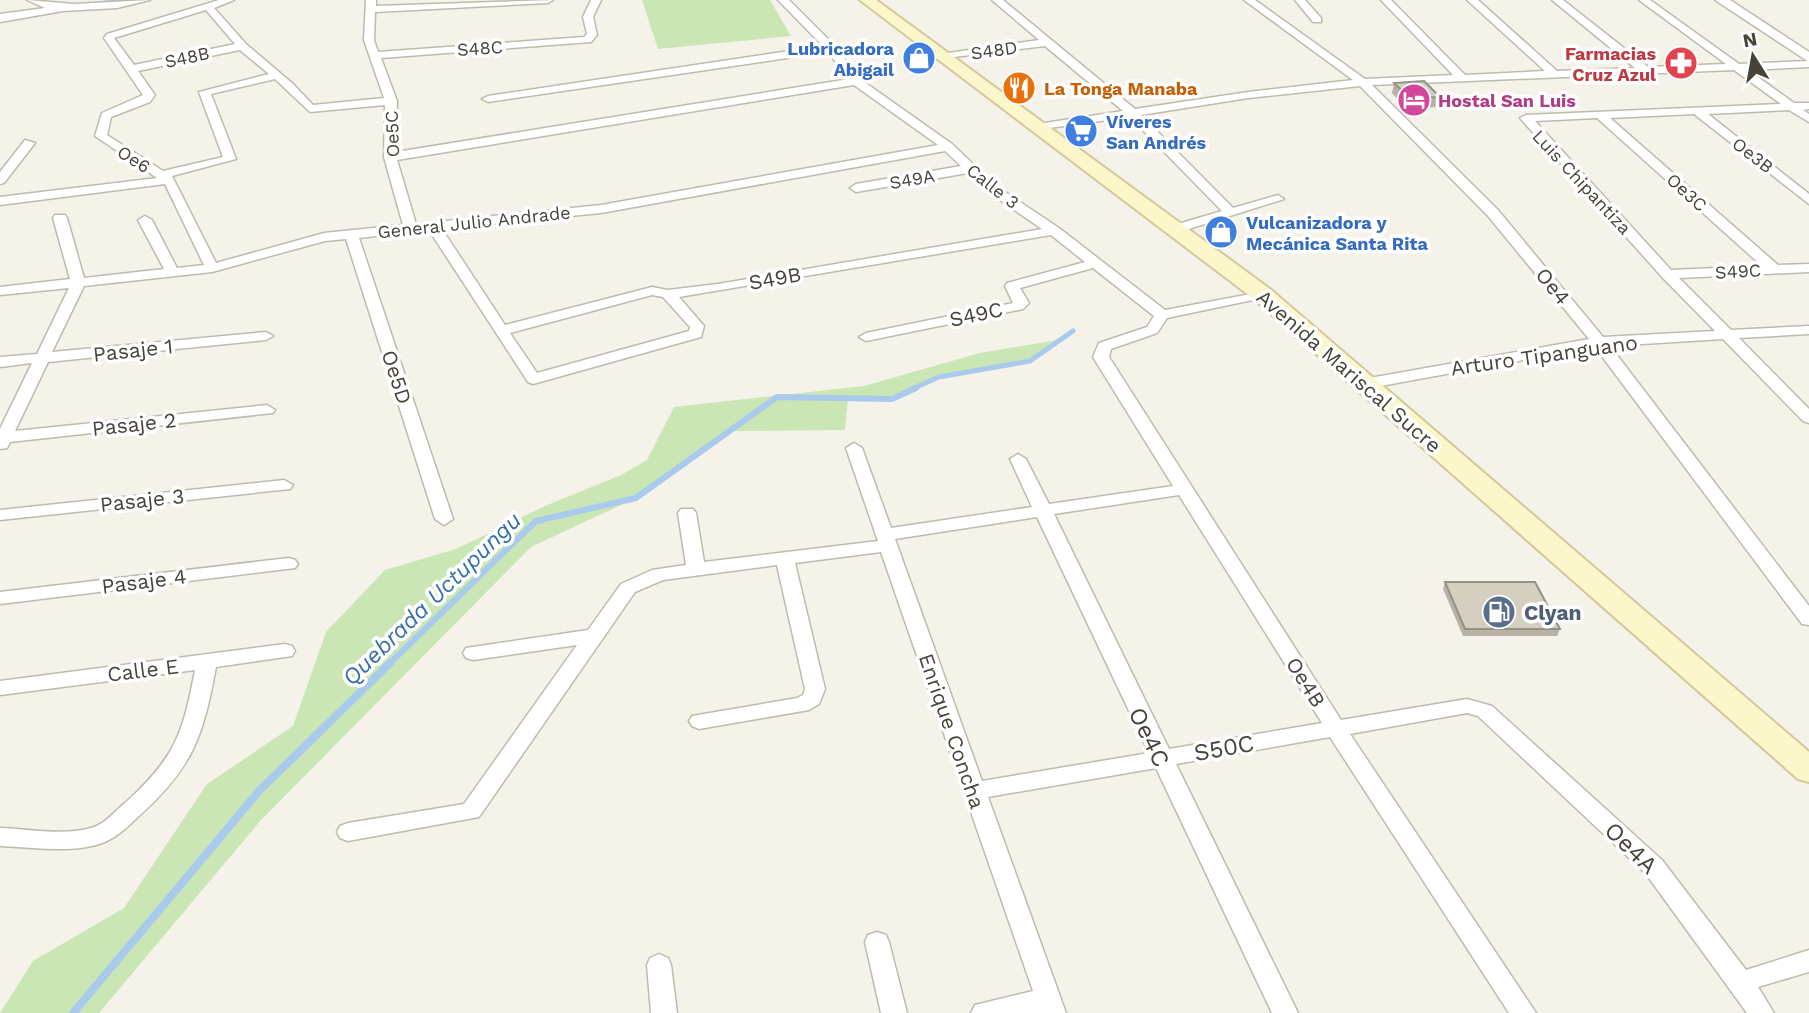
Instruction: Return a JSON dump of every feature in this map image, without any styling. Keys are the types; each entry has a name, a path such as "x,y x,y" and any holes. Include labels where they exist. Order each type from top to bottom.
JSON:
{"main road":[{"name":"Avenida Mariscal Sucre","path":"866,0 1262,294 1809,770"}],"street":[{"path":"33,0 44,5 85,7"},
{"path":"0,18 142,0"},
{"path":"229,0 208,7 242,46 289,86 310,110 391,102"},
{"path":"372,4 548,0"},
{"name":"S48C","path":"374,55 587,40 592,37 587,17 596,0"},
{"name":"Calle 3","path":"783,0 831,48 856,81 948,147 968,169 1054,231 1162,315"},
{"path":"997,0 1132,113 1231,213"},
{"name":"Oe4","path":"1249,0 1363,82 1493,213 1599,342 1809,618"},
{"path":"1300,0 1317,20"},
{"path":"1386,0 1462,78"},
{"path":"1472,0 1554,74"},
{"path":"1557,0 1645,70"},
{"path":"1644,0 1809,119"},
{"path":"1721,0 1809,58"},
{"path":"1733,0 1809,49"},
{"name":"Oe5C","path":"372,4 368,38 391,102 390,157 410,227"},
{"name":"Oe6","path":"208,7 109,38 149,98 106,115 101,136 165,178 212,268"},
{"name":"S48D","path":"941,57 1048,42"},
{"name":"S48B","path":"131,69 242,46"},
{"path":"488,99 831,48"},
{"path":"1038,128 1363,82 1809,64"},
{"path":"0,201 165,178 230,159 205,92 275,76"},
{"path":"390,157 856,81"},
{"name":"Luis Chipantiza","path":"1809,106 1526,118 1667,274 1809,418"},
{"name":"Oe3B","path":"1697,111 1809,200"},
{"name":"Oe3C","path":"1600,115 1774,270"},
{"path":"0,180 29,143"},
{"name":"General Julio Andrade","path":"0,291 174,274 212,268 317,238 601,209 948,147"},
{"name":"S49A","path":"856,188 968,169"},
{"path":"1176,229 1278,199"},
{"path":"1,441 44,359 78,283 60,218"},
{"path":"145,220 174,274"},
{"path":"433,226 533,379 696,334 699,330 668,294"},
{"name":"S49B","path":"500,331 644,292 660,291 668,294 1054,231"},
{"name":"Oe5D","path":"351,235 443,519"},
{"name":"S49C","path":"866,337 1018,306 1022,303 1013,286 1095,263"},
{"name":"S49C","path":"1667,274 1809,268"},
{"path":"1162,315 1262,294"},
{"name":"Oe4B","path":"1162,315 1152,330 1104,346 1101,357 1336,729 1523,1013"},
{"name":"Arturo Tipanguano","path":"1364,384 1599,342 1809,330"},
{"name":"Pasaje 1","path":"0,362 265,336"},
{"name":"Pasaje 2","path":"1,441 267,410"},
{"name":"Enrique Concha","path":"854,448 1051,1006"},
{"name":"Oe4C","path":"1018,459 1284,1013"},
{"name":"Pasaje 3","path":"0,515 285,485"},
{"path":"348,832 471,811 628,589 659,574 785,558 1185,489"},
{"path":"687,513 696,570"},
{"path":"699,721 802,705 812,699 816,689 785,558"},
{"name":"Pasaje 4","path":"0,598 289,564"},
{"path":"473,653 594,636"},
{"name":"Calle E","path":"0,688 285,651"},
{"path":"0,837 97,836 169,777 193,729 207,661"},
{"name":"S50C","path":"973,791 1467,706 1476,707"},
{"name":"Oe4A","path":"1476,707 1485,712 1654,867 1741,982 1760,1013"},
{"path":"877,942 894,1013"},
{"path":"1741,982 1809,961"},
{"path":"659,965 664,1013"},
{"path":"984,1013 1051,1006"}],"green space":[{"path":"642,0 770,0 791,36 658,49"},
{"path":"1063,339 1030,361 939,377 892,399 848,398 845,430 730,431 636,498 531,547 261,820 99,1013 0,1013 33,961 124,908 207,784 293,726 326,632 385,570 456,549 545,506 621,475 647,460 674,407 864,386 980,353"}],"building":[{"path":"1424,81 1440,97 1410,98 1394,83"},
{"name":"Clyan","path":"1445,582 1535,582 1560,629 1465,629"}],"waterway":[{"path":"98,3 124,0"},
{"name":"Quebrada Uctupungu","path":"912,389 939,377 1030,361 1073,331"},
{"name":"Quebrada Uctupungu","path":"388,665 536,521 636,498 777,397 892,399 916,388"},
{"name":"Quebrada Uctupungu","path":"73,1013 259,791 390,663"}],"place":[{"name":"Lubricadora Abigail","path":"919,58"},
{"name":"Farmacias Cruz Azul","path":"1681,63"},
{"name":"La Tonga Manaba","path":"1019,88"},
{"name":"Hostal San Luis","path":"1414,100"},
{"name":"Víveres San Andrés","path":"1081,131"},
{"name":"Vulcanizadora y Mecánica Santa Rita","path":"1221,232"},
{"name":"Clyan","path":"1499,612"}]}
